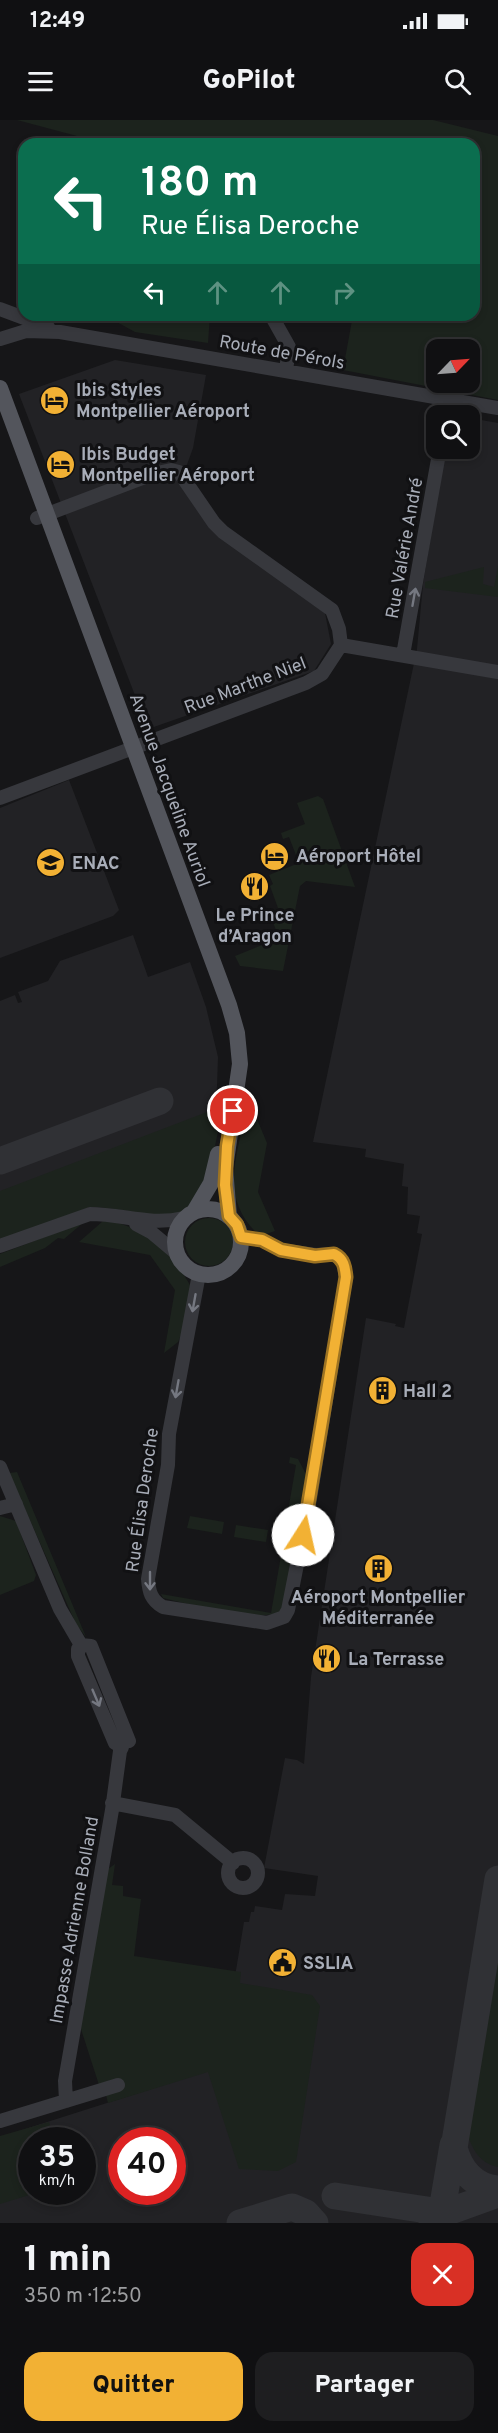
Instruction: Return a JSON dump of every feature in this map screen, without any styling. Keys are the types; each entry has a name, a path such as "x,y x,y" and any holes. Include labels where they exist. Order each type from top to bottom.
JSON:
{"main road":[{"name":"Avenue Jacqueline Auriol","path":"0,388 42,516 128,749 228,1035 231,1065 228,1101 220,1146 212,1183 190,1214"},
{"name":"Avenue Jacqueline Auriol","path":"0,420 42,516"},
{"name":"Avenue Jacqueline Auriol","path":"128,749 229,1005 237,1033 240,1064 225,1168 229,1216"},
{"path":"213,1208 229,1216 237,1225 241,1237 241,1248 231,1267 221,1273 210,1275 189,1270 176,1253 175,1234 190,1214 213,1208"}],"street":[{"name":"Route de Pérols","path":"2,309 18,315"},
{"path":"2,309 13,325 2,341"},
{"name":"Route de Pérols","path":"32,321 60,332"},
{"path":"274,321 289,347 286,371"},
{"name":"Route de Pérols","path":"2,341 26,331 60,332 498,408"},
{"path":"448,405 449,399"},
{"name":"Rue Valérie André","path":"404,655 438,459"},
{"path":"42,516 153,474 171,470 179,472 214,523 223,532 332,610 339,629 341,645 498,672"},
{"name":"Rue Marthe Niel","path":"0,798 316,678 325,671 341,645"},
{"path":"0,1246 90,1214 154,1222 190,1214"},
{"path":"126,1219 151,1232 176,1253"},
{"name":"Rue Élisa Deroche","path":"199,1274 169,1434 168,1465 148,1579 149,1589 152,1598 163,1607 267,1623 284,1617 288,1610 310,1499 346,1277 343,1262 334,1254 315,1256 281,1250 262,1240 241,1237"},
{"path":"0,1467 16,1504 0,1508"},
{"name":"Impasse Adrienne Bolland","path":"16,1504 60,1609 81,1645 78,1649 78,1656 115,1743 126,1744 120,1751 65,2081 66,2101"},
{"path":"112,1803 175,1815 233,1863"},
{"path":"0,2121 118,2085"}],"shaded area":[{"path":"17,120 433,120 498,136 498,400 462,393 480,393 480,339 426,339 426,386 343,370 352,321 480,321 480,138 78,138"},
{"path":"115,321 210,321 208,343 135,332"},
{"path":"115,360 206,375 193,448 181,481 209,527 325,613 331,644 314,671 148,729 19,394"},
{"path":"480,420 498,423 498,2223 0,2223 0,2137 18,2131 18,2205 96,2205 96,2127 31,2127 220,2067 244,1922 249,1922 255,1906 282,1910 285,1894 315,1896 318,1876 264,1868 285,1758 304,1764 311,1677 366,1318 396,1324 395,1326 404,1328 422,1234 417,1233 420,1216 407,1214 408,1187 402,1186 404,1164 365,1157 366,1149 313,1142 417,649 423,584 443,459 480,459"},
{"path":"498,566 498,597 425,588 425,582 484,567 483,584 494,587"},
{"name":"ENAC","path":"69,780 119,910 113,916 0,958 0,808"},
{"path":"318,796 323,799 355,887 306,881 300,886 283,971 240,966 235,956 279,938 269,912 278,908 270,886 273,884 269,875 299,863 289,837 283,839 281,833 305,824 297,803"},
{"path":"133,935 148,977 190,962 206,1007 218,1057 215,1109 204,1156 0,1231 0,1001 15,995 18,1003 22,1002 18,992 48,981 60,961"},
{"path":"247,1108 254,1112 267,1143 258,1192 275,1231 260,1236 247,1222 239,1207 235,1192 236,1159"},
{"path":"215,1109 222,1110 208,1172 193,1202 182,1212 167,1217 90,1207 0,1241 0,1191"},
{"path":"204,1218 214,1218 229,1228 233,1242 232,1251 223,1262 214,1266 204,1266 189,1256 185,1247 185,1237 195,1222"},
{"path":"103,1221 131,1227 154,1242 165,1251 190,1285 185,1326 178,1342 164,1353 175,1290 150,1255 79,1242"},
{"path":"84,1222 64,1239 58,1238 45,1248 0,1267 0,1254"},
{"path":"290,1457 298,1459 309,1480 301,1531 285,1528 296,1465 289,1463"},
{"path":"17,1472 86,1637 76,1624 9,1473"},
{"path":"0,1516 16,1521 36,1575 34,1581 0,1595"},
{"path":"190,1516 224,1522 222,1534 187,1528"},
{"path":"236,1525 268,1530 266,1542 234,1537"},
{"path":"282,1550 297,1553 283,1612 271,1615 240,1614 163,1598 161,1594 271,1613"},
{"path":"115,1864 112,1885 123,1886 123,1896 141,1899 134,1956 241,1972 240,1983 312,1995 320,2006 296,2162 278,2171 239,2169 208,2072 108,2103 99,2085 80,2026 108,1869"},
{"path":"498,1930 498,2167 480,2157 472,2146 465,2126"},
{"path":"49,2122 51,2127 32,2127"},
{"path":"18,2131 18,2198 0,2204 0,2136"}],"taxiway":[{"path":"0,1161 160,1101"},
{"path":"498,1879 454,2148 469,2176 482,2185 498,2189"},
{"path":"434,2217 442,2210 453,2145"},
{"path":"431,2218 498,2194"},
{"path":"335,2196 447,2213"},
{"path":"240,2223 292,2207 306,2213 315,2223"}],"place":[{"name":"Ibis Styles Montpellier Aéroport","path":"55,400"},
{"name":"Ibis Budget Montpellier Aéroport","path":"60,464"},
{"name":"Aéroport Hôtel","path":"275,856"},
{"name":"ENAC","path":"51,863"},
{"name":"Le Prince d’Aragon","path":"255,886"},
{"name":"Hall 2","path":"382,1391"},
{"name":"Aéroport Montpellier Méditerranée","path":"378,1568"},
{"name":"La Terrasse","path":"327,1659"},
{"name":"SSLIA","path":"282,1963"}],"route":[{"path":"233,1111 227,1146 225,1185 229,1216 237,1225 241,1237 262,1240 281,1250 315,1256 334,1254 343,1262 346,1269 303,1535"}]}
